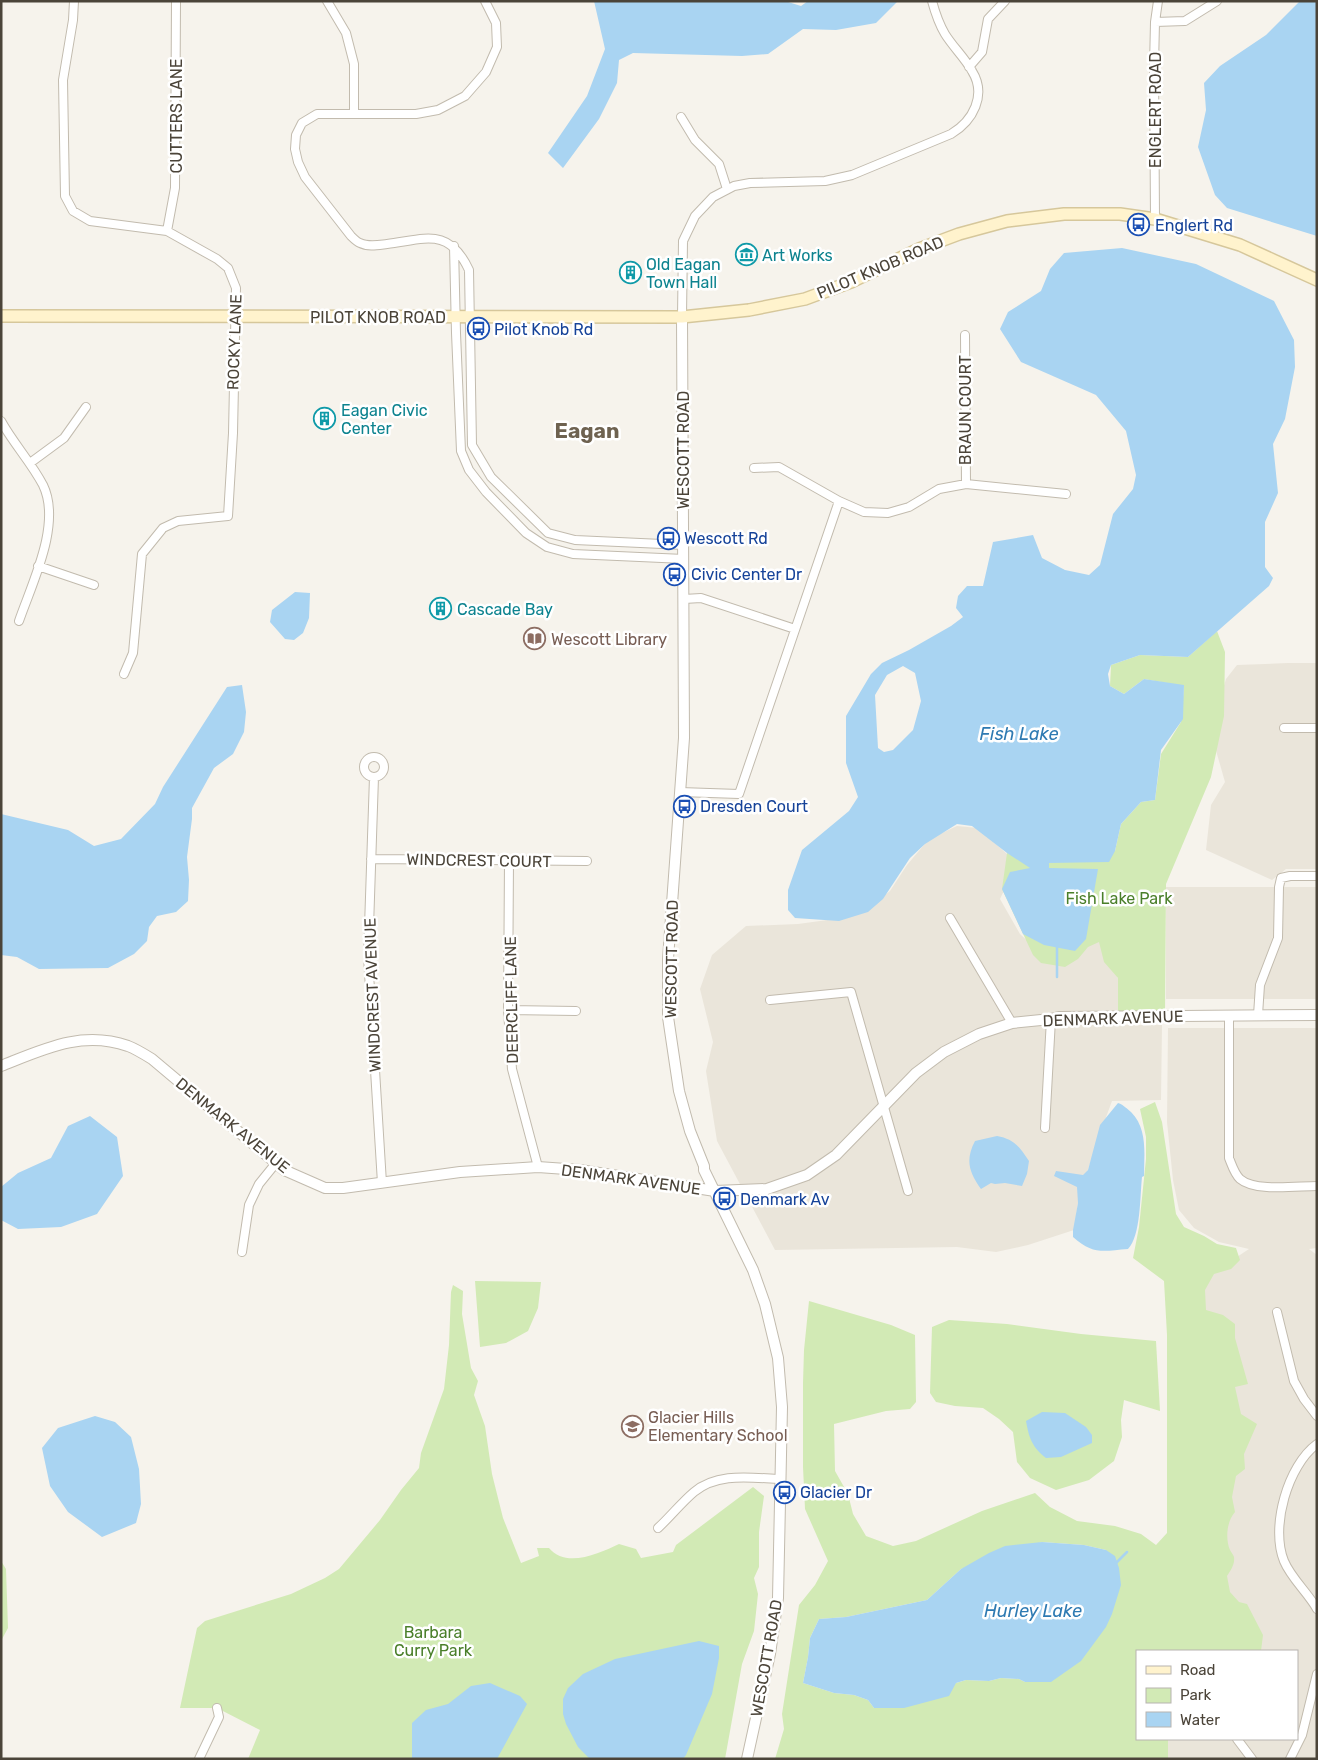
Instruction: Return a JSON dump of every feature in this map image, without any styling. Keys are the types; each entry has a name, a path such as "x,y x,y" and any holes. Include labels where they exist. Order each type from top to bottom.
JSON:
{"main road":[{"name":"PILOT KNOB ROAD","path":"1,316 471,318 682,316 749,310 804,299 851,282 919,250 959,234 1007,221 1064,214 1120,214 1155,219 1240,244 1317,280"},
{"name":"PILOT KNOB ROAD","path":"1297,270 1317,275"}],"street":[{"name":"ROCKY LANE","path":"74,1 73,20 63,80 65,196 73,211 90,221 167,231 217,259 228,268 236,288 233,433 228,516 178,520 163,528 142,554 133,653 124,674"},
{"name":"CUTTERS LANE","path":"167,231 175,188 176,1"},
{"path":"327,1 346,33 354,64 354,114"},
{"path":"485,1 496,23 497,47 486,72 465,96 438,110 416,114 316,114 302,123 296,135 295,149 298,162 305,177 350,236 360,243 373,246 432,238 454,246 462,256 469,270 472,445 490,477 548,533 575,540 684,545"},
{"path":"682,316 683,241 690,224 701,208 713,197 727,189 750,182 811,182 839,179 866,170 952,134 964,126 975,109 978,95 977,85 974,75 946,35 934,10 932,1"},
{"path":"969,67 982,52 988,20 1005,1"},
{"name":"ENGLERT ROAD","path":"1155,219 1155,22 1158,1"},
{"path":"1155,22 1185,21 1217,1"},
{"path":"681,117 694,140 719,164 727,189"},
{"path":"454,246 460,451 469,470 486,492 531,537 547,547 573,554 684,559"},
{"name":"WESCOTT ROAD","path":"682,316 684,738 668,959 668,1017 681,1099 690,1131 704,1170 752,1270 765,1304 776,1349 782,1407 778,1598 770,1654 747,1759"},
{"name":"BRAUN COURT","path":"965,335 966,484"},
{"path":"30,463 64,438 86,407"},
{"path":"1,420 6,431 30,463 44,487 49,512 47,536 19,621"},
{"path":"754,468 779,467 838,501 864,512 888,514 909,507 939,489 966,484 1066,494"},
{"path":"680,792 739,794 838,501"},
{"path":"38,566 94,585"},
{"path":"684,599 701,598 795,629"},
{"path":"1284,728 1317,728"},
{"name":"WINDCREST AVENUE","path":"374,776 368,957 382,1183"},
{"name":"WINDCREST COURT","path":"371,859 587,861"},
{"name":"DEERCLIFF LANE","path":"510,860 508,1010 512,1069 538,1167"},
{"path":"1258,1015 1260,985 1278,938 1279,887 1282,878 1290,876 1317,876"},
{"path":"950,918 1012,1023"},
{"path":"770,1000 850,992 908,1191"},
{"path":"508,1010 576,1011"},
{"path":"1229,1015 1229,1158 1232,1168 1239,1178 1248,1184 1258,1186 1317,1186"},
{"name":"DENMARK AVENUE","path":"1,1066 55,1045 79,1040 103,1040 128,1046 152,1059 284,1170 325,1188 343,1188 460,1172 538,1167 580,1170 715,1191 767,1189 807,1176 836,1155 916,1073 944,1052 979,1034 1012,1023 1059,1017 1317,1015"},
{"path":"1045,1128 1051,1019"},
{"path":"242,1252 249,1205 259,1184 276,1163"},
{"path":"1277,1312 1294,1381 1304,1399 1317,1416"},
{"path":"1317,1444 1309,1450 1294,1471 1284,1494 1280,1520 1280,1545 1284,1562 1317,1609"},
{"path":"658,1528 689,1496 710,1482 726,1478 780,1478"},
{"path":"1290,1759 1302,1736 1317,1674"},
{"path":"200,1759 219,1717 217,1708"},
{"path":"1238,1740 1252,1759"}],"shaded area":[{"path":"1317,663 1317,869 1286,869 1272,880 1206,850 1211,805 1225,782 1211,733 1226,679 1237,665"},
{"path":"957,826 978,828 1017,863 1000,899 1020,934 1045,957 1101,941 1121,985 1119,1025 1162,1025 1161,1100 1112,1101 1079,1196 1074,1230 1028,1245 996,1252 957,1247 775,1250 717,1141 706,1071 713,1042 700,989 712,955 746,926 798,924 842,918 869,908 890,891 907,865 929,839"},
{"path":"1166,887 1317,887 1317,999 1166,999"},
{"path":"1168,1028 1317,1028 1317,1248 1309,1249 1317,1255 1317,1759 1165,1759 1166,1740 1298,1740 1298,1650 1216,1650 1222,1600 1197,1317 1199,1282 1249,1249 1219,1242 1194,1228 1179,1210 1173,1180 1167,1122"}],"green space":[{"name":"Fish Lake Park","path":"1217,631 1225,652 1224,716 1211,777 1166,884 1165,1012 1118,1016 1118,978 1104,962 1099,942 1088,947 1078,959 1065,967 1041,963 1033,955 1002,889 1007,853 1049,863 1115,851 1121,824 1141,802 1155,800 1161,754 1181,722 1184,686 1144,679 1124,694 1110,686 1111,665 1140,655 1188,657"},
{"path":"1155,1102 1162,1122 1176,1214 1184,1227 1217,1244 1236,1248 1240,1260 1231,1269 1214,1274 1205,1290 1206,1310 1223,1315 1235,1324 1235,1338 1248,1384 1235,1387 1241,1414 1257,1424 1244,1454 1245,1469 1236,1476 1232,1497 1235,1512 1230,1520 1227,1535 1228,1545 1234,1560 1227,1576 1230,1592 1239,1602 1247,1604 1263,1635 1261,1650 1136,1650 1136,1740 1168,1740 1168,1759 775,1759 784,1729 782,1714 799,1605 815,1585 828,1561 805,1509 803,1383 809,1301 891,1325 915,1335 916,1402 910,1409 886,1411 834,1424 835,1471 848,1494 853,1514 866,1536 893,1546 916,1541 982,1511 1035,1493 1050,1507 1077,1521 1115,1526 1141,1534 1156,1545 1167,1533 1167,1335 1164,1281 1133,1258 1139,1227 1146,1159 1146,1137 1140,1109","holes":["1042,1542 1084,1545 1106,1550 1025,1682 1019,1679 1001,1678 989,1681 966,1680 874,1708 868,1700 854,1695 834,1693 803,1683 810,1638 819,1619 846,1617 927,1600 961,1569"]},
{"path":"475,1281 541,1282 538,1308 528,1331 506,1343 480,1347"},
{"name":"Barbara Curry Park","path":"453,1285 463,1291 462,1314 471,1368 478,1381 474,1395 485,1426 492,1474 503,1518 521,1563 539,1556 537,1548 549,1548 564,1558 593,1555 619,1544 636,1549 641,1558 673,1552 676,1545 753,1487 764,1496 759,1532 759,1567 754,1578 758,1594 754,1631 742,1664 725,1759 248,1759 260,1730 217,1708 180,1708 197,1628 205,1621 291,1594 325,1578 339,1569 380,1520 419,1468 421,1453 444,1389"},
{"path":"949,1320 1007,1324 1081,1334 1156,1341 1160,1411 1124,1400 1121,1420 1122,1437 1114,1461 1089,1480 1056,1490 1030,1478 1017,1462 1013,1432 999,1419 983,1408 955,1406 936,1402 930,1393 932,1327"},
{"path":"1,1561 6,1569 8,1628 1,1641"}],"water":[{"path":"594,1 785,1 801,6 808,1 898,1 876,23 836,30 803,29 768,54 742,56 633,53 619,60 617,83 599,119 563,168 548,153 587,96 605,49"},
{"path":"1300,1 1317,1 1317,236 1227,208 1215,195 1198,147 1206,110 1204,83 1220,66 1266,35"},
{"name":"Fish Lake","path":"1122,248 1196,264 1274,301 1294,340 1295,367 1285,419 1273,444 1278,493 1265,522 1265,567 1273,578 1269,586 1188,657 1140,655 1111,665 1108,674 1110,686 1124,694 1144,679 1184,685 1183,719 1161,750 1155,800 1141,802 1121,824 1115,851 1109,862 1049,863 1049,868 1098,869 1086,939 1075,951 1044,945 1023,934 1002,889 1010,872 1030,868 972,826 957,824 925,844 910,858 883,899 868,912 839,921 795,918 788,910 788,890 802,850 849,811 858,797 846,763 846,716 871,674 882,663 909,650 963,617 956,608 958,596 967,586 983,586 993,542 1033,535 1042,558 1065,570 1089,575 1100,565 1113,514 1133,489 1136,475 1126,431 1096,395 1021,362 1000,329 1008,312 1041,291 1050,269 1064,253","holes":["903,666 915,673 921,701 913,730 893,750 884,752 878,748 875,695 887,675"]},
{"path":"295,592 310,593 309,618 303,633 294,640 285,639 270,622 272,610"},
{"path":"242,685 246,712 244,732 233,754 214,768 192,808 187,857 188,901 176,912 157,916 149,927 147,941 134,954 108,968 39,969 17,957 1,955 1,814 68,830 94,846 121,839 155,804 163,787 227,687"},
{"path":"1118,1103 1131,1112 1143,1134 1144,1176 1142,1177 1138,1225 1128,1249 1099,1250 1087,1247 1073,1237 1078,1203 1077,1187 1054,1176 1056,1171 1083,1175 1088,1170 1100,1125"},
{"path":"90,1116 117,1137 123,1176 97,1214 61,1227 18,1229 1,1220 1,1187 18,1173 51,1158 68,1126"},
{"path":"997,1136 1008,1139 1016,1144 1029,1161 1027,1174 1022,1186 991,1183 981,1189 971,1171 969,1160 975,1141"},
{"path":"1042,1412 1065,1413 1086,1427 1092,1435 1092,1443 1061,1457 1046,1458 1037,1450 1032,1442 1026,1421"},
{"path":"95,1416 115,1422 131,1437 139,1469 141,1504 136,1523 102,1537 68,1512 50,1486 42,1448 58,1428"},
{"name":"Hurley Lake","path":"1042,1542 1084,1545 1106,1550 1115,1556 1121,1585 1106,1627 1081,1661 1051,1682 1025,1682 1019,1679 1001,1678 989,1681 966,1680 956,1683 949,1696 904,1708 874,1708 868,1700 854,1695 834,1693 803,1683 810,1638 819,1619 846,1617 927,1600 961,1569 989,1553 1005,1546"},
{"path":"699,1641 719,1646 719,1658 712,1694 683,1759 590,1759 578,1747 566,1724 563,1714 563,1699 568,1688 583,1674 615,1659"},
{"path":"490,1683 520,1696 527,1704 497,1759 412,1759 412,1723 426,1710 448,1704 471,1686"}],"waterway":[{"path":"1057,946 1057,977"},
{"path":"1116,1563 1127,1552"}],"place":[{"name":"Englert Rd","path":"1139,225"},
{"name":"Art Works","path":"746,255"},
{"name":"Old Eagan Town Hall","path":"630,273"},
{"name":"Pilot Knob Rd","path":"478,329"},
{"name":"Eagan Civic Center","path":"325,419"},
{"name":"Wescott Rd","path":"668,538"},
{"name":"Civic Center Dr","path":"675,574"},
{"name":"Cascade Bay","path":"441,609"},
{"name":"Wescott Library","path":"535,639"},
{"name":"Dresden Court","path":"684,806"},
{"name":"Denmark Av","path":"724,1199"},
{"name":"Glacier Hills Elementary School","path":"632,1426"},
{"name":"Glacier Dr","path":"784,1492"}],"district":[{"name":"Eagan","path":"587,431"}]}
